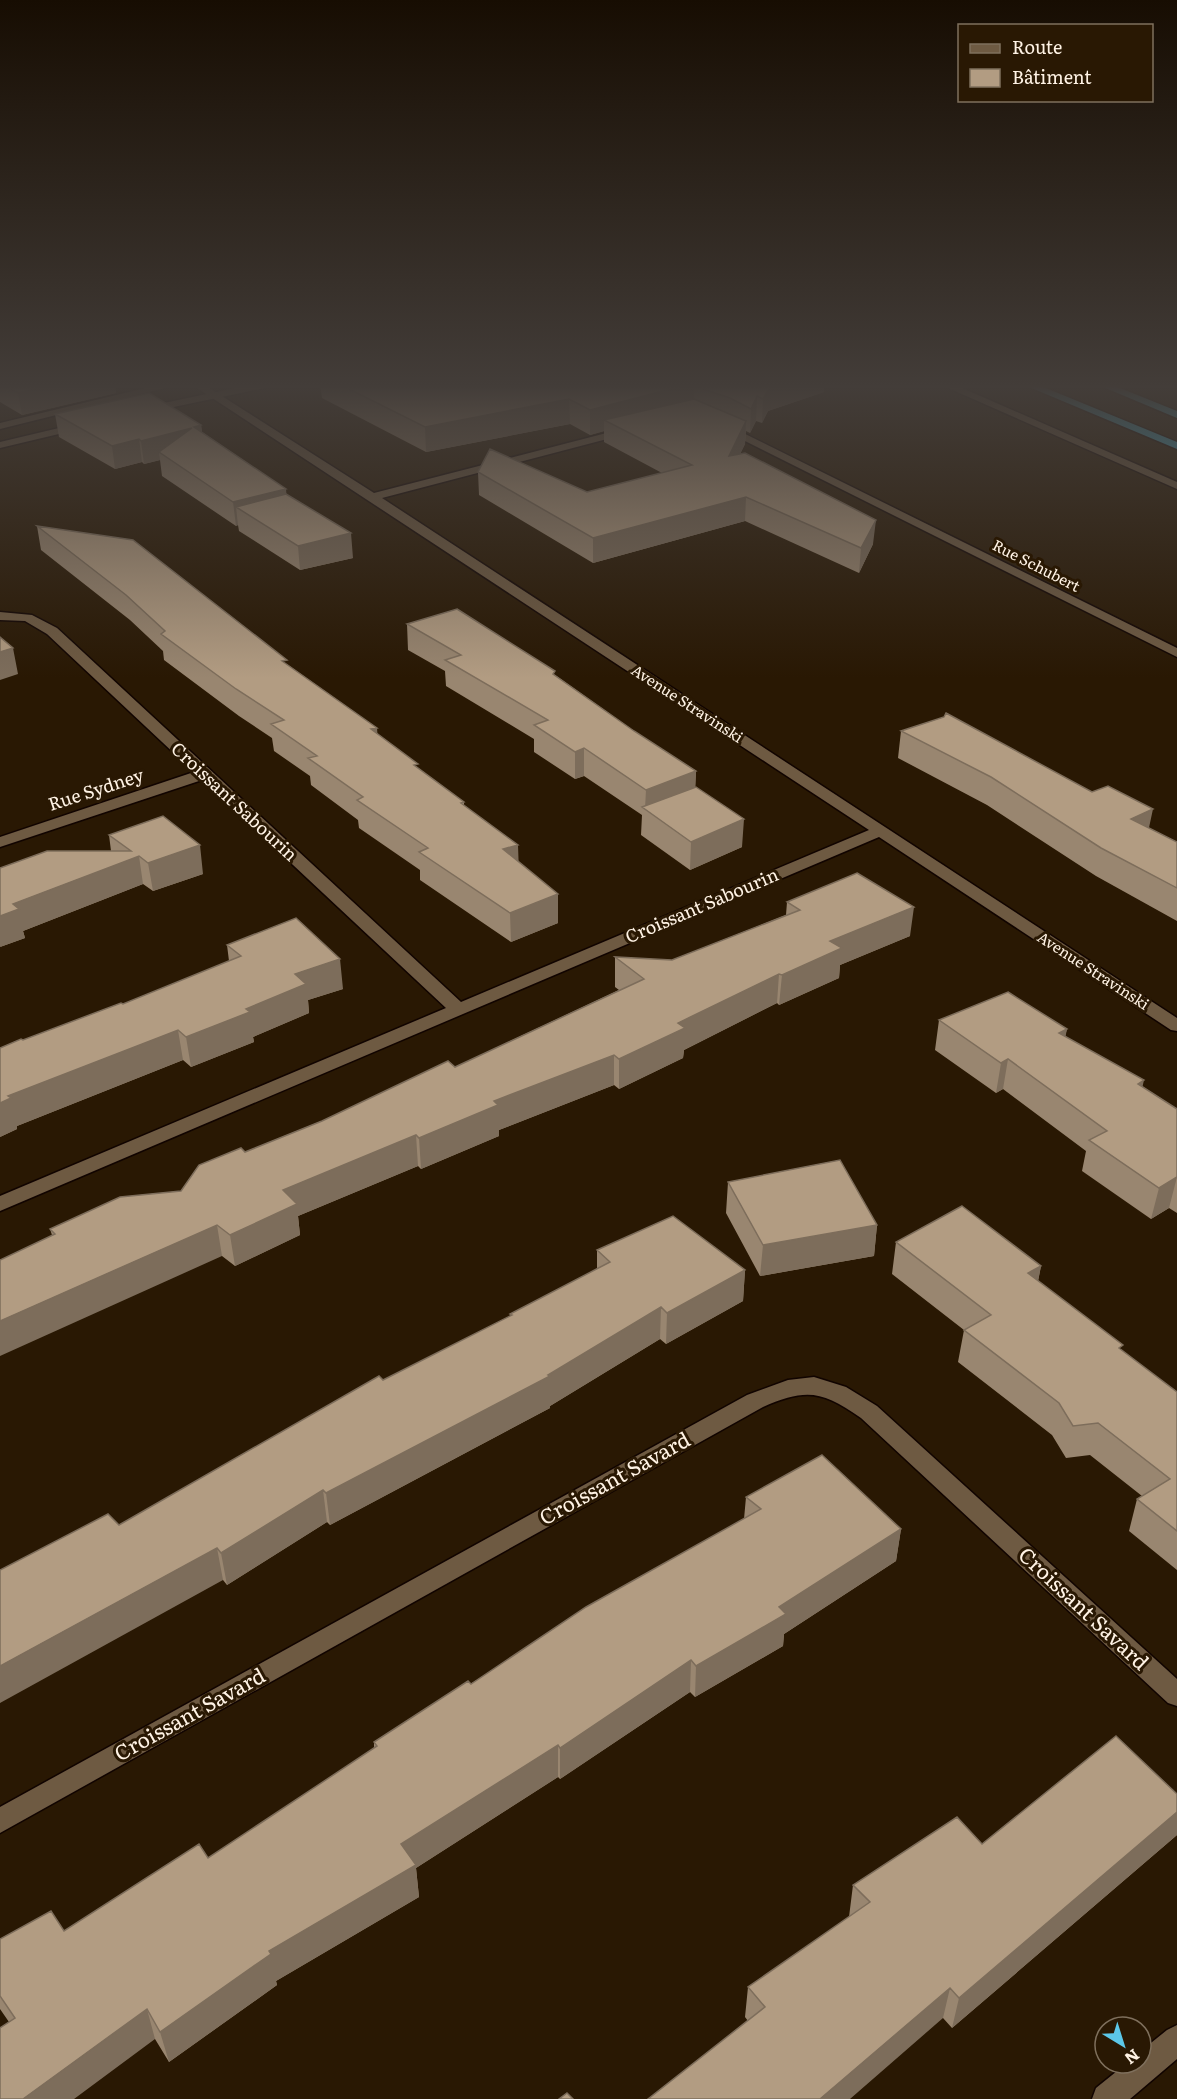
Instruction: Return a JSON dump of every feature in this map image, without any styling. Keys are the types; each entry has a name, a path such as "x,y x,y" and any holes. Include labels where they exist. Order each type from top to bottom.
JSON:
{"street":[{"name":"Avenue Stravinski","path":"349,482 1177,1026"},
{"path":"372,497 430,482"},
{"name":"Rue Schubert","path":"834,482 1177,653"},
{"name":"Croissant Sabourin","path":"0,616 27,616 41,621 424,980 458,1009"},
{"name":"Rue Sydney","path":"0,842 204,774"},
{"name":"Croissant Sabourin","path":"0,1204 880,831"},
{"name":"Croissant Savard","path":"0,1821 755,1401 783,1388 807,1384 826,1387 849,1398 869,1412 1177,1695"},
{"path":"1107,2099 1177,2040"}],"building":[{"path":"203,482 276,482 286,489 233,502"},
{"path":"495,482 564,482 587,492 626,482 802,482 876,520 861,548 746,497 593,538"},
{"path":"286,494 351,533 298,546 236,507"},
{"path":"37,526 133,540 287,660 282,661 377,728 371,729 464,802 461,803 518,845 503,849 558,894 510,913 419,852 428,848 357,800 363,797 308,758 317,756 271,724 284,720 236,689 161,634 165,631 126,595"},
{"path":"457,609 555,671 553,674 696,771 646,790 584,748 575,752 534,725 548,720 445,660 461,655 407,624"},
{"path":"0,637 13,648 0,652"},
{"path":"946,713 1092,792 1108,786 1153,809 1131,819 1177,842 1177,888 1101,848 991,777 901,731 944,717"},
{"path":"696,787 744,819 691,842 642,807"},
{"path":"163,816 200,845 148,863 139,856 13,904 19,909 0,916 0,868 47,851 131,851 109,835"},
{"path":"857,873 914,907 830,941 842,948 782,975 779,974 678,1023 685,1028 619,1059 614,1055 494,1101 498,1105 419,1138 416,1135 283,1190 297,1204 230,1235 217,1225 0,1321 0,1260 55,1234 50,1229 120,1197 181,1191 199,1165 241,1148 245,1152 322,1121 448,1061 455,1067 644,979 615,957 672,960 800,910 787,902"},
{"path":"296,918 340,959 295,974 306,984 246,1009 250,1012 186,1037 178,1030 8,1096 11,1098 0,1103 0,1048 123,1004 241,956 227,945"},
{"path":"1008,992 1067,1029 1059,1033 1144,1080 1138,1084 1177,1109 1177,1177 1159,1188 1089,1140 1107,1131 1008,1059 1001,1063 939,1020"},
{"path":"840,1160 877,1225 763,1245 728,1182"},
{"path":"962,1206 1041,1266 1028,1273 1123,1345 1119,1348 1177,1392 1177,1531 1137,1499 1170,1479 1098,1423 1073,1426 1059,1403 964,1330 991,1315 896,1242"},
{"path":"673,1216 745,1270 667,1313 661,1307 548,1375 550,1376 326,1493 323,1490 221,1553 217,1548 0,1666 0,1570 108,1514 119,1525 379,1376 383,1380 512,1315 510,1314 610,1262 597,1250"},
{"path":"822,1455 901,1529 779,1607 786,1614 696,1666 691,1660 560,1748 558,1745 401,1844 416,1865 269,1951 271,1954 160,2032 147,2009 23,2099 0,2099 0,2028 15,2018 0,1996 0,1939 51,1911 64,1931 199,1844 208,1858 377,1746 374,1742 468,1681 471,1684 586,1607 761,1509 746,1497"},
{"path":"1116,1736 1177,1794 1177,1812 959,1998 950,1988 820,2099 648,2099 765,2007 748,1987 870,1902 853,1885 957,1817 982,1844"},
{"path":"567,2093 573,2099 559,2099"}]}
